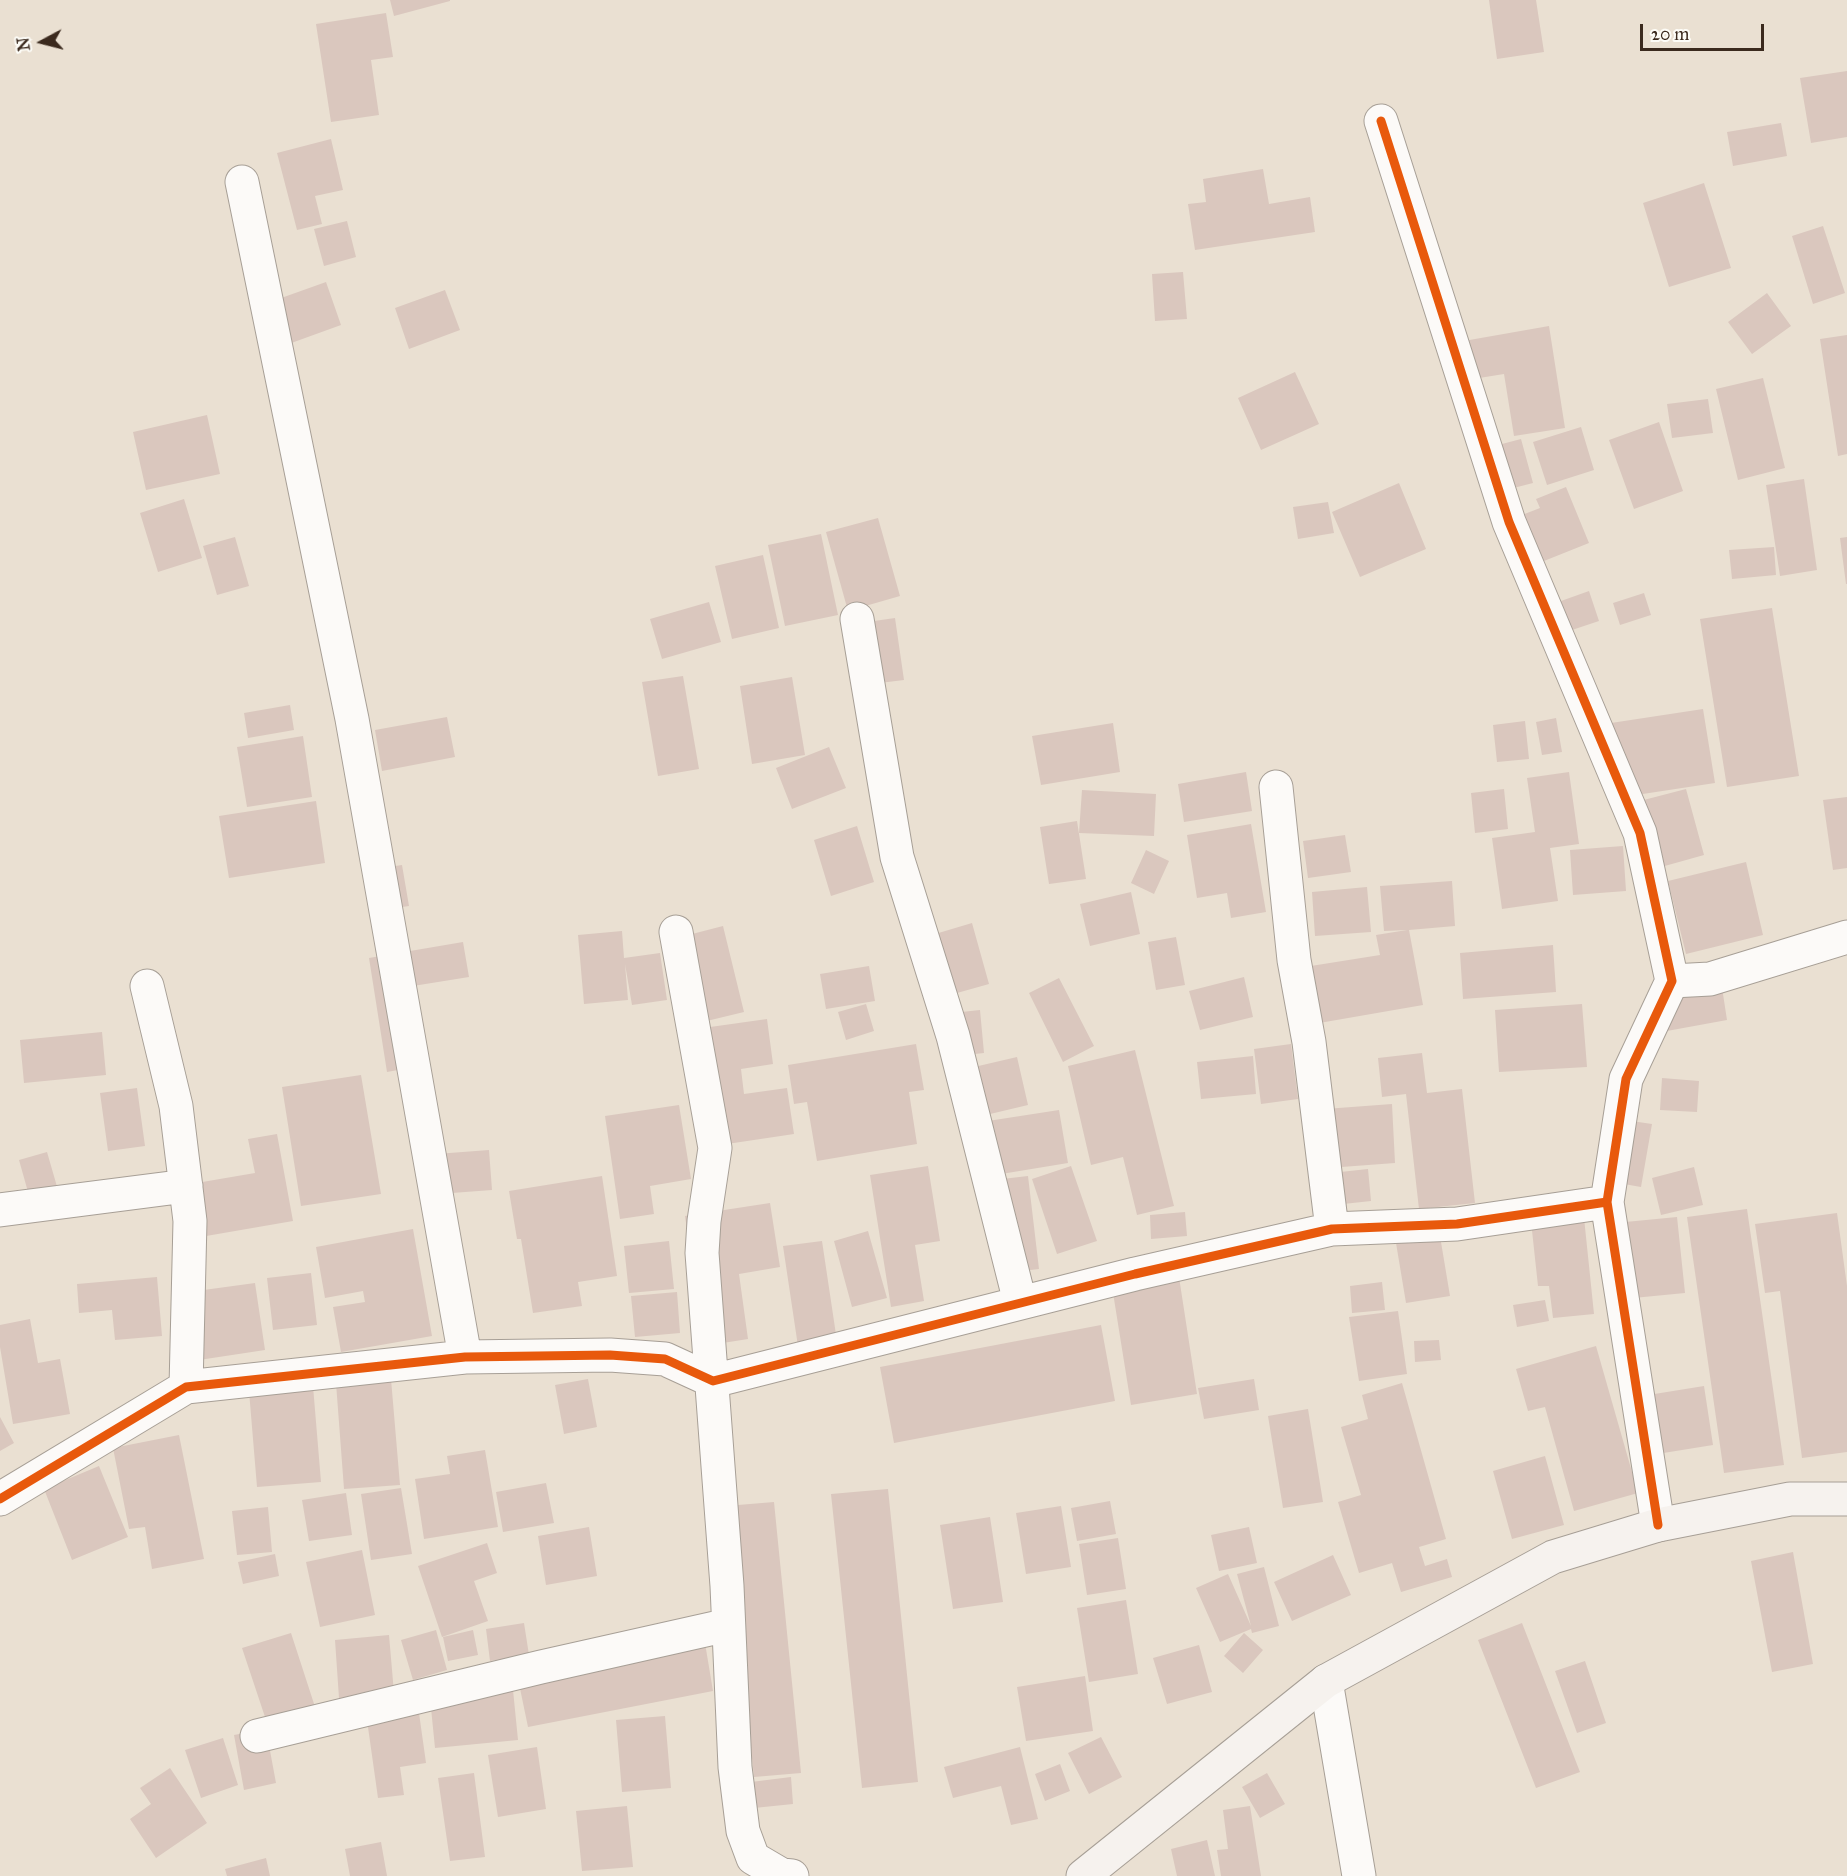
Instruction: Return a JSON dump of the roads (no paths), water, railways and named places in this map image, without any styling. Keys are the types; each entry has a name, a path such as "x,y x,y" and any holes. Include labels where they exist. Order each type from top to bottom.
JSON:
{"street":[{"path":"1381,121 1509,522 1640,833 1672,981 1626,1079 1607,1202 1658,1525"},
{"path":"242,182 352,719 465,1357"},
{"path":"857,619 897,857 953,1036 1020,1302"},
{"path":"1276,787 1294,960 1310,1042 1332,1229"},
{"path":"676,932 715,1148 704,1221 702,1253 713,1381 735,1767 743,1831 753,1858 782,1875 792,1876"},
{"path":"1672,981 1710,979 1847,937"},
{"path":"147,986 176,1106 190,1221 186,1387"},
{"path":"0,1210 186,1186"},
{"path":"0,1499 186,1387 465,1357 610,1355 665,1359 713,1381 1020,1302 1332,1229 1457,1224 1607,1202"},
{"path":"1083,1876 1326,1681 1553,1557 1658,1525 1790,1499 1847,1499"},
{"path":"257,1736 541,1667 728,1625"},
{"path":"1326,1681 1359,1876"}]}
